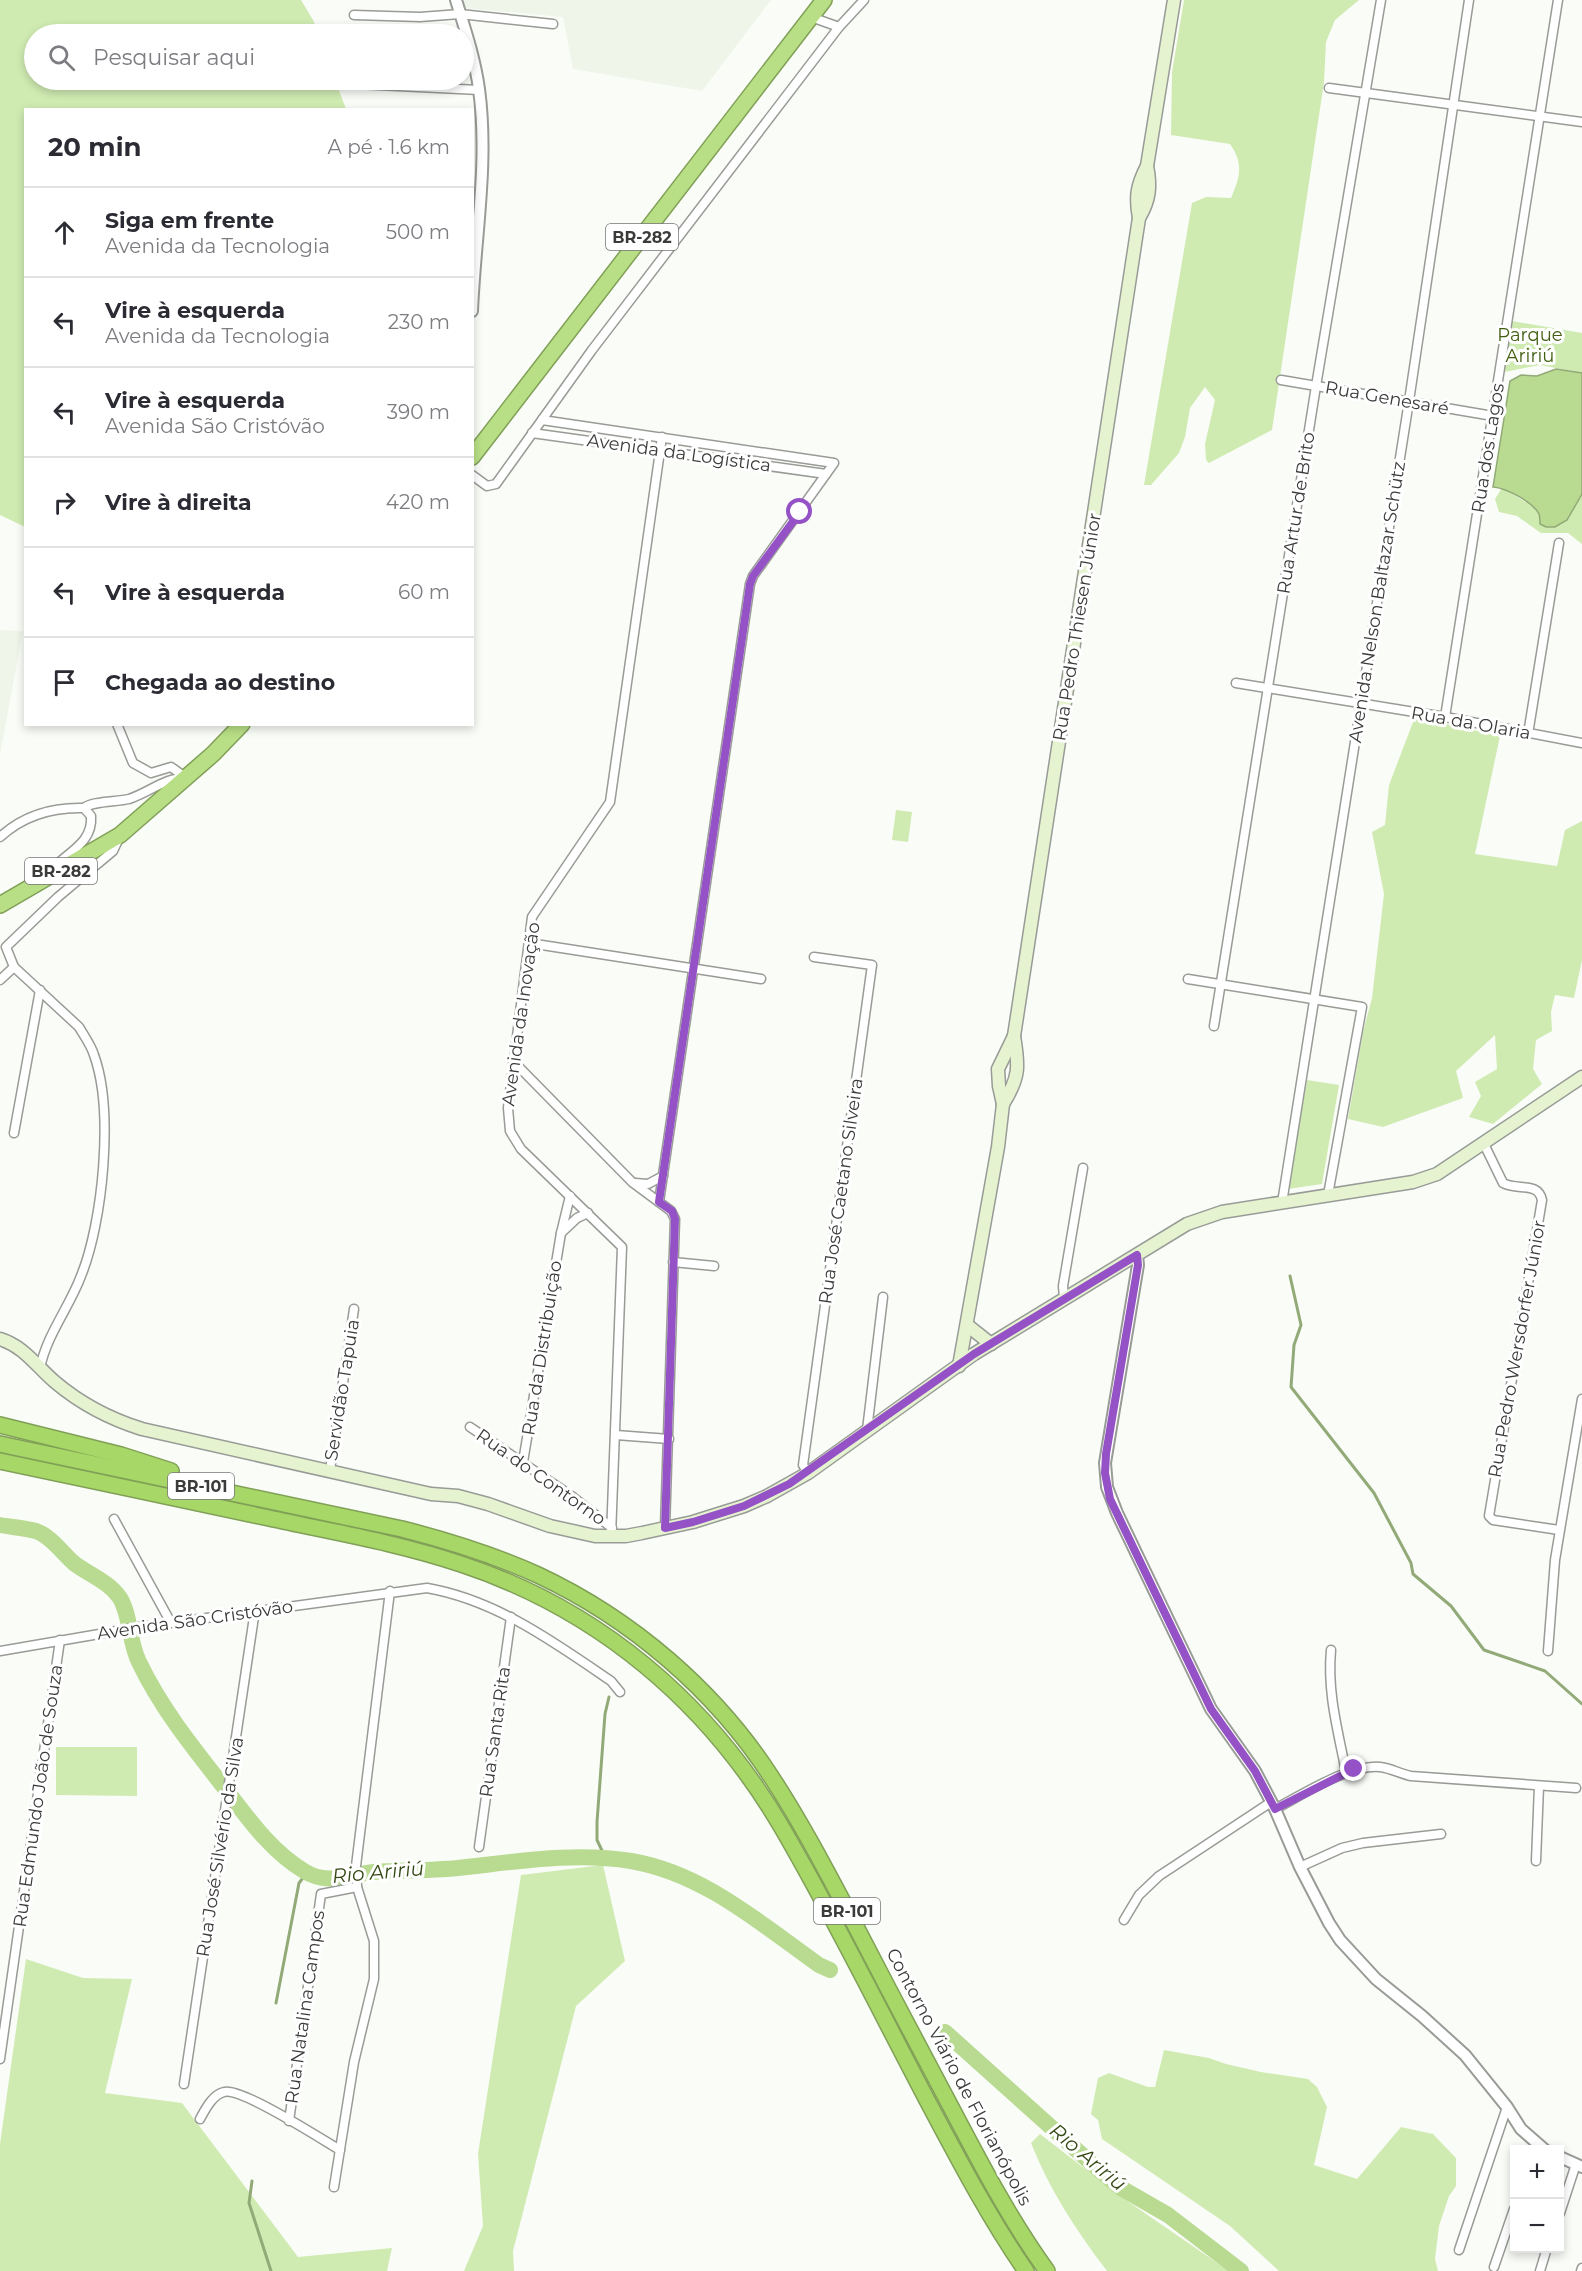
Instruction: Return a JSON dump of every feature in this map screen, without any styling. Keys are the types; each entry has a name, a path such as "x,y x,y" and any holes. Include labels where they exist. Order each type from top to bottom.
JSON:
{"highway":[{"name":"BR-282","path":"474,454 824,0"},
{"name":"BR-282","path":"0,905 51,877 120,834 213,754 240,726"},
{"path":"0,1425 121,1455 171,1471 215,1489"},
{"name":"Contorno Viário de Florianópolis","path":"0,1443 421,1534 466,1547 516,1565 563,1587 607,1614 649,1644 687,1677 740,1734 766,1769 795,1815 987,2175 1023,2236 1047,2271"},
{"name":"Contorno Viário de Florianópolis","path":"0,1463 33,1468 352,1536 461,1563 510,1582 554,1603 597,1629 638,1658 675,1690 710,1726 741,1765 768,1805 804,1866 971,2183 1026,2271"}],"main road":[{"name":"Rua Pedro Thiesen Júnior","path":"1003,1104 1014,1087 1018,1062 1014,1036 1174,0"},
{"name":"Rua Pedro Thiesen Júnior","path":"959,1366 998,1148 1003,1104 998,1069 1014,1036"},
{"path":"1002,1058 1014,1058 1018,1062"},
{"path":"0,1339 20,1348 40,1368 82,1402 128,1425 432,1494 468,1498 572,1532 612,1532 626,1536 693,1522 744,1506 767,1496 808,1473 991,1344 1187,1224 1222,1212 1413,1182 1449,1167 1582,1077"},
{"path":"999,1086 1014,1087"},
{"path":"967,1325 991,1344"}],"street":[{"path":"456,0 462,24"},
{"path":"474,476 487,486 496,484 592,350 839,27 864,0"},
{"name":"Rua Artur de Brito","path":"1214,1026 1316,386 1381,0"},
{"name":"Avenida Nelson Baltazar Schütz","path":"1282,1203 1469,0"},
{"name":"Rua dos Lagos","path":"1445,717 1558,0"},
{"path":"354,15 420,17 460,14 553,24"},
{"path":"811,17 839,27"},
{"path":"474,70 479,90 482,166 474,282"},
{"path":"1329,88 1366,95 1582,122"},
{"path":"474,90 479,90"},
{"name":"Rua Genesaré","path":"1281,380 1493,417"},
{"name":"Avenida da Logística","path":"532,433 826,474 834,463 542,420"},
{"name":"Avenida da Inovação","path":"612,1532 622,1250 620,1244 521,1149 510,1131 507,1108 532,917 610,802 662,437"},
{"path":"659,1202 750,584 753,576 826,474"},
{"path":"1528,734 1559,543"},
{"name":"Rua da Olaria","path":"1236,683 1445,717 1582,743"},
{"path":"118,726 133,764 150,773 171,767 185,778"},
{"path":"0,837 12,826 36,814 57,808 84,808 88,804 134,797 174,777 185,778"},
{"path":"51,877 54,866 85,841 90,834 91,816 84,808"},
{"path":"40,1368 47,1342 81,1276 94,1237 101,1180 105,1111 97,1064 79,1027 14,967 7,951 10,942 113,851 120,834"},
{"path":"529,943 761,980"},
{"name":"Rua José Caetano Silveira","path":"808,1473 803,1465 872,965 814,957"},
{"path":"0,980 14,967"},
{"path":"1188,980 1362,1007 1328,1195"},
{"path":"14,1133 40,990"},
{"path":"513,1061 636,1183 674,1214 665,1528"},
{"name":"Rua Pedro Wersdorfer Júnior","path":"1484,1144 1503,1183 1509,1186 1536,1188 1541,1193 1542,1200 1489,1516 1493,1520 1559,1530"},
{"path":"1064,1299 1063,1286 1083,1168"},
{"path":"636,1183 648,1184 663,1176"},
{"path":"636,1183 660,1192"},
{"name":"Rua da Distribuição","path":"523,1462 561,1233 570,1196"},
{"path":"561,1233 577,1218 588,1213"},
{"path":"1137,1255 1138,1265 1106,1454 1107,1487 1110,1499 1211,1709 1255,1771 1329,1923 1349,1952 1376,1979 1465,2055 1507,2107 1521,2129 1536,2145"},
{"path":"674,1262 714,1266"},
{"path":"867,1430 883,1297"},
{"name":"Servidão Tapuia","path":"330,1470 354,1309"},
{"path":"1548,1651 1559,1530 1582,1399"},
{"name":"Rua do Contorno","path":"470,1427 573,1497 612,1532"},
{"path":"616,1435 669,1439"},
{"path":"114,1519 171,1623"},
{"name":"Avenida São Cristóvão","path":"0,1651 117,1630 427,1588 439,1590 511,1617 539,1632 611,1682 620,1692"},
{"path":"334,2187 356,2050 374,1979 374,1941 357,1884 356,1866 390,1592"},
{"name":"Rua José Silvério da Silva","path":"184,2084 255,1610"},
{"name":"Rua Santa Rita","path":"479,1847 511,1617"},
{"name":"Rua Edmundo João de Souza","path":"0,2059 60,1640"},
{"path":"1331,1650 1329,1677 1331,1699 1347,1772"},
{"path":"1124,1920 1139,1895 1159,1876 1273,1805 1347,1772 1364,1767 1380,1767 1411,1776 1576,1788"},
{"path":"1536,1861 1539,1786"},
{"path":"1300,1867 1342,1848 1363,1843 1442,1834"},
{"name":"Rua Natalina Campos","path":"289,2121 321,1894 357,1884"},
{"path":"200,2119 221,2092 239,2093 340,2150"},
{"path":"1459,2250 1507,2107"},
{"path":"1564,2159 1579,2166 1564,2203"},
{"path":"1494,2267 1510,2223"},
{"path":"1540,2271 1545,2253"}],"shaded area":[{"path":"462,0 771,0 702,91 573,69 563,17 464,8"},
{"path":"1556,369 1582,373 1582,494 1567,520 1555,527 1546,527 1540,524 1536,509 1525,500 1493,487 1510,381 1521,375 1537,376"},
{"path":"0,630 23,631 0,754"}],"green space":[{"path":"0,0 301,0 315,24 24,24 24,90 339,90 346,108 24,108 24,527 0,515"},
{"path":"1184,0 1359,0 1335,20 1326,42 1324,82 1272,430 1209,463 1206,460 1205,444 1215,400 1205,387 1190,408 1185,437 1179,453 1151,485 1144,485 1192,203 1206,197 1231,198 1239,171 1237,158 1230,144 1171,135 1172,72"},
{"name":"Parque Aririú","path":"1512,321 1582,333 1582,373 1540,365 1504,372"},
{"path":"1502,488 1529,504 1555,527 1567,520 1582,494 1582,544 1568,533 1541,533 1517,516 1499,512 1495,499"},
{"path":"1415,717 1500,736 1475,854 1557,866 1565,830 1582,821 1582,960 1574,998 1555,995 1551,1012 1552,1031 1536,1040 1533,1069 1542,1084 1493,1124 1469,1117 1481,1096 1475,1082 1497,1069 1495,1035 1456,1071 1463,1098 1383,1127 1348,1119 1363,1032 1372,998 1384,894 1372,832 1385,825 1389,785"},
{"path":"896,810 912,812 908,842 892,840"},
{"path":"1307,1080 1339,1085 1322,1184 1288,1189"},
{"path":"56,1747 137,1747 137,1796 56,1795"},
{"path":"603,1865 625,1961 576,2006 513,2251 514,2271 464,2271 483,2226 478,2154 521,1875"},
{"path":"26,1959 83,1978 132,1979 105,2093 182,2103 298,2257 392,2248 387,2271 0,2271 0,2144"},
{"path":"1164,2050 1209,2058 1261,2072 1308,2079 1317,2087 1327,2107 1314,2165 1357,2179 1401,2127 1433,2134 1456,2158 1456,2186 1449,2196 1439,2226 1435,2259 1438,2271 1279,2271 1230,2226 1102,2139 1098,2120 1091,2114 1098,2078 1109,2073 1148,2087 1155,2087"},
{"path":"1040,2134 1120,2196 1229,2271 1107,2271 1085,2241 1046,2177 1031,2143"}],"waterway":[{"path":"1290,1276 1301,1325 1294,1345 1291,1387 1374,1493 1411,1563 1413,1574 1451,1606 1484,1650 1545,1671 1582,1704"},
{"name":"Rio Aririú","path":"0,1525 41,1533 75,1564 116,1592 124,1605 136,1655 147,1678 176,1724 258,1831 280,1853 304,1871 322,1878 339,1878 374,1872 444,1869 549,1858 590,1857 631,1861 657,1867 707,1888 753,1917 819,1965 830,1970"},
{"path":"605,1857 597,1840 597,1822 605,1714 609,1697"},
{"path":"276,2003 299,1883 307,1873"},
{"name":"Rio Aririú","path":"945,2032 1121,2188 1168,2215 1241,2271"},
{"path":"252,2181 249,2203 271,2271"}],"route":[{"path":"800,512 753,576 750,584 659,1202 672,1211 675,1219 665,1528 744,1506 789,1484 808,1473 974,1354 1137,1255 1138,1265 1105,1463 1110,1499 1211,1709 1255,1771 1275,1809 1354,1769"}]}
